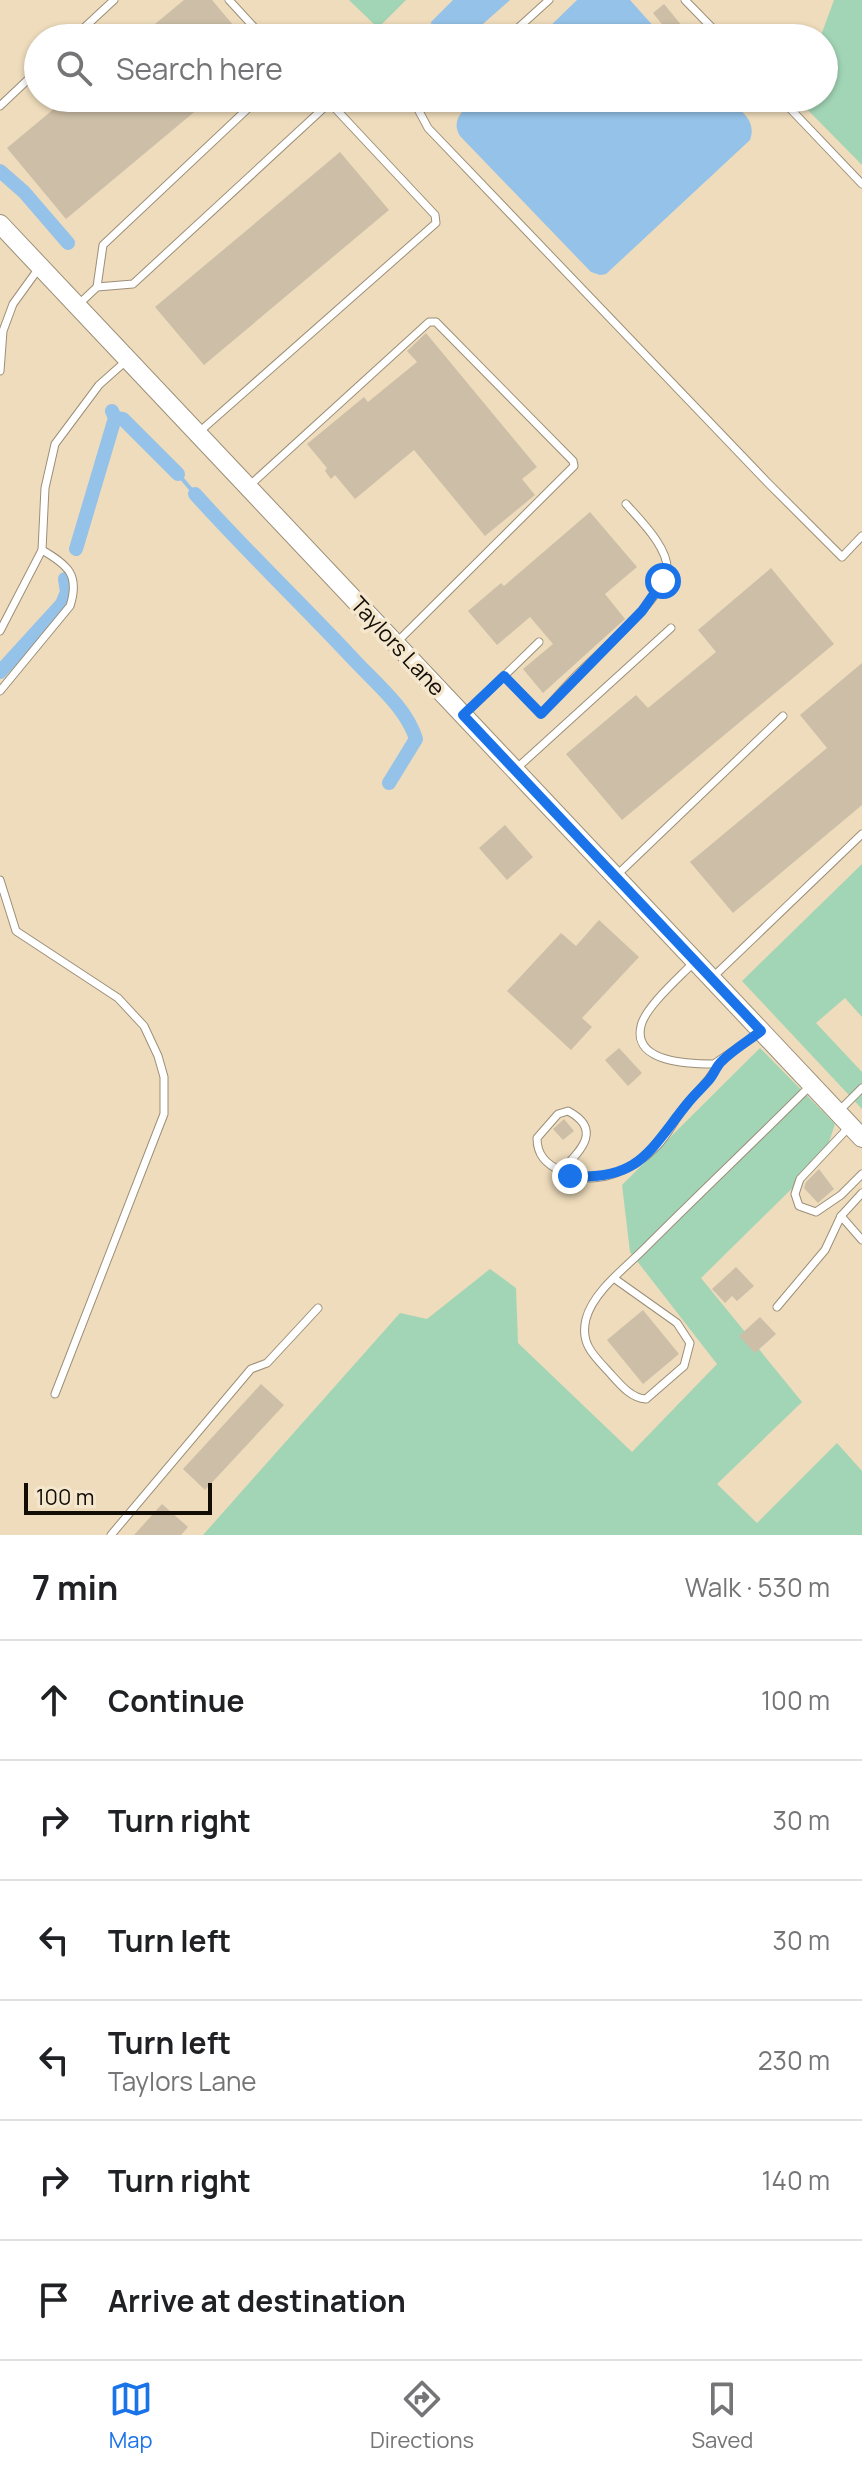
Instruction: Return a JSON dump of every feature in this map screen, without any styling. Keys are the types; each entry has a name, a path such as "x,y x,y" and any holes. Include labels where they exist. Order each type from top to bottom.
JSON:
{"street":[{"name":"Taylors Lane","path":"0,224 850,1125"}],"lane":[{"path":"88,24 114,0"},
{"path":"229,0 251,24"},
{"path":"522,24 549,0"},
{"path":"685,0 708,24"},
{"path":"0,106 24,83"},
{"path":"77,306 97,287 103,245 244,112"},
{"path":"97,287 133,284 319,112"},
{"path":"198,433 436,223 435,215 339,112"},
{"path":"419,112 428,128 842,557 862,536"},
{"path":"793,112 862,184"},
{"path":"0,371 3,331 13,304 40,267"},
{"path":"248,487 429,322 436,322 573,461 574,466 395,643"},
{"path":"0,631 42,550 45,488 55,444 99,385 128,359"},
{"path":"504,676 541,714 642,611 667,571 653,536 626,504"},
{"path":"0,691 70,606 76,589 74,578 63,562 42,550"},
{"path":"515,770 671,628"},
{"path":"463,715 539,642"},
{"path":"615,876 783,716"},
{"path":"711,978 862,834"},
{"path":"0,880 16,931 118,998 144,1026 164,1077 164,1114 55,1394"},
{"path":"695,961 644,1018 641,1035 647,1051 655,1056 709,1064 719,1062 761,1031"},
{"path":"561,1171 586,1143 587,1135 576,1115 568,1111 558,1114 537,1138 541,1157 561,1171 570,1176 598,1178 616,1174 657,1146 686,1105 713,1075 719,1062"},
{"path":"613,1281 677,1323 690,1343 684,1366 646,1399 627,1391 589,1350 584,1341 585,1320 591,1306 613,1281 811,1084"},
{"path":"860,1176 825,1208 816,1212 799,1206 795,1194 800,1179 850,1125 862,1088"},
{"path":"777,1307 825,1250 841,1216 862,1193"},
{"path":"841,1216 862,1240"},
{"path":"111,1535 251,1369 267,1363 318,1308"}],"shaded area":[{"path":"0,0 835,0 828,24 24,24 24,112 838,111 862,133 862,1535 0,1535"}],"green space":[{"path":"349,0 406,0 382,24 374,24"},
{"path":"834,0 862,0 862,165 810,112 838,112 838,24 825,24"},
{"path":"862,864 862,1017 845,998 816,1023 862,1072 862,1109 742,981"},
{"path":"760,1048 835,1124 824,1157 701,1278 802,1402 717,1484 757,1523 837,1443 862,1471 862,1535 203,1535 400,1313 427,1319 490,1269 516,1288 518,1343 632,1452 717,1364 630,1252 622,1185"}],"water":[{"path":"453,0 510,0 483,24 431,22"},
{"path":"577,0 630,0 651,24 552,24"},
{"path":"462,112 742,112 749,121 752,133 750,140 606,274 600,275 591,272 460,136 458,120"}],"building":[{"path":"184,0 212,0 232,24 155,24"},
{"path":"664,4 680,24 662,24 653,13"},
{"path":"50,112 194,112 66,219 7,148"},
{"path":"340,152 389,210 204,365 155,307"},
{"path":"426,333 537,467 522,479 535,495 485,536 414,450 355,499 335,475 331,479 325,471 327,468 307,444 364,397 368,402 417,362 407,351"},
{"path":"590,512 637,567 605,594 625,619 543,693 523,669 553,644 530,617 497,645 468,611 501,583 504,586"},
{"path":"771,568 834,644 622,820 566,754 636,695 648,708 716,652 698,630"},
{"path":"862,663 862,805 733,913 690,862 827,748 800,715"},
{"path":"505,825 533,857 507,880 479,848"},
{"path":"599,920 639,957 582,1018 592,1027 571,1050 507,991 561,933 576,946"},
{"path":"619,1048 642,1073 628,1086 605,1060"},
{"path":"564,1119 574,1131 563,1140 553,1129"},
{"path":"819,1169 834,1189 818,1203 804,1188"},
{"path":"736,1267 754,1286 737,1301 732,1296 725,1303 712,1289"},
{"path":"643,1310 679,1354 643,1384 607,1340"},
{"path":"760,1317 776,1334 755,1353 739,1336"},
{"path":"261,1384 284,1405 205,1490 183,1469"},
{"path":"162,1504 188,1527 181,1535 134,1535"}],"waterway":[{"path":"0,171 24,192 68,243"},
{"path":"76,549 115,418 112,411"},
{"path":"115,418 123,419 178,474"},
{"path":"178,474 195,494"},
{"path":"195,494 382,688 406,717 416,739 389,783"},
{"path":"0,672 62,604 67,592 65,579"}],"route":[{"path":"570,1176 598,1178 616,1174 639,1161 657,1146 686,1105 713,1075 719,1062 761,1031 463,715 504,676 541,714 642,611 663,581"}]}
